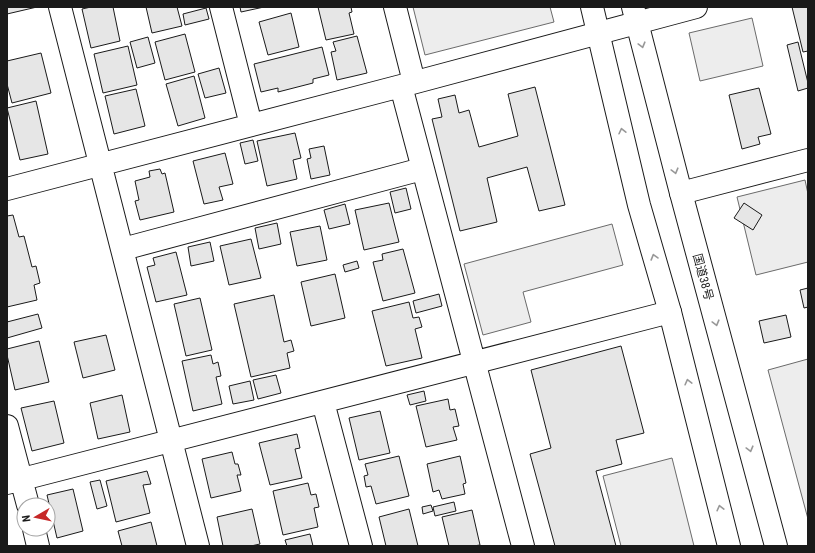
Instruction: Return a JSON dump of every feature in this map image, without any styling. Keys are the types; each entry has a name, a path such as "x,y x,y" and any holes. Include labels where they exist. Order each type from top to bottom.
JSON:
{"main road":[{"path":"60,7 102,165 170,440 198,546"},
{"path":"220,7 251,125"},
{"path":"395,7 422,169 522,546"},
{"path":"592,7 639,205 670,312 729,546"},
{"path":"7,189 599,33 635,15 696,7"},
{"name":"国道38号","path":"635,15 681,194 776,546"},
{"path":"681,194 808,160"},
{"path":"123,249 422,169"},
{"path":"14,482 170,440 474,364 670,312"},
{"path":"323,402 361,546"},
{"path":"7,426 14,482 23,497"}],"shaded area":[{"path":"413,7 550,7 554,22 425,55"},
{"path":"752,18 763,66 700,81 689,33"},
{"path":"805,180 808,194 808,262 756,275 737,197"},
{"path":"612,224 623,265 523,292 531,322 483,335 464,264"},
{"path":"808,359 808,519 768,370"},
{"path":"672,458 694,546 621,546 603,476"}],"building":[{"path":"7,7 37,7 7,14"},
{"path":"91,7 113,7 120,41 91,48 82,9"},
{"path":"146,7 177,7 182,26 152,33"},
{"path":"240,7 264,7 241,12"},
{"path":"318,7 351,7 352,12 349,13 354,34 326,40"},
{"path":"792,7 808,7 808,51 803,52"},
{"path":"206,8 209,19 185,25 183,14"},
{"path":"291,13 299,47 268,55 259,22"},
{"path":"185,34 195,72 165,80 155,42"},
{"path":"357,36 367,73 337,80 331,52 336,51 333,42"},
{"path":"148,37 155,63 137,68 130,42"},
{"path":"798,42 808,88 798,91 787,45"},
{"path":"128,46 137,85 103,93 94,54"},
{"path":"322,47 329,75 313,79 313,83 278,92 278,88 261,92 254,64"},
{"path":"41,53 51,93 12,103 7,84 7,61"},
{"path":"219,68 226,93 205,98 198,74"},
{"path":"194,76 205,118 178,126 166,84"},
{"path":"535,87 565,205 539,211 527,167 487,178 497,222 460,231 432,119 442,117 438,99 455,95 459,113 469,110 479,147 518,136 508,94"},
{"path":"759,88 771,134 758,137 760,144 742,149 729,95"},
{"path":"136,89 145,126 114,134 105,96"},
{"path":"36,101 48,154 20,160 7,108"},
{"path":"295,133 301,158 293,160 297,179 267,186 257,141"},
{"path":"253,140 258,161 245,164 240,143"},
{"path":"324,146 330,175 311,179 307,159 311,158 309,149"},
{"path":"225,153 233,184 219,187 223,200 204,204 193,161"},
{"path":"160,169 162,174 165,173 174,212 140,220 135,201 139,200 135,181 150,177 149,171"},
{"path":"406,188 411,209 395,213 390,192"},
{"path":"389,203 399,242 364,250 355,210"},
{"path":"744,203 762,215 753,230 734,218"},
{"path":"345,204 350,224 329,229 324,210"},
{"path":"13,215 19,237 24,236 32,267 36,266 40,283 34,285 37,300 7,307 7,216"},
{"path":"277,223 281,244 259,249 255,228"},
{"path":"320,226 327,260 297,266 290,232"},
{"path":"251,239 261,278 229,285 220,246"},
{"path":"210,242 214,261 191,266 188,247"},
{"path":"403,249 415,293 383,301 373,262 383,260 382,254"},
{"path":"176,252 187,295 156,302 147,267 155,265 153,258"},
{"path":"357,261 359,268 345,272 343,265"},
{"path":"335,274 345,318 311,326 301,282"},
{"path":"808,288 808,307 804,308 800,290"},
{"path":"439,294 442,306 416,313 413,301"},
{"path":"274,295 284,342 291,340 294,351 287,353 290,368 251,377 234,304"},
{"path":"200,298 212,350 186,356 174,304"},
{"path":"409,302 413,318 419,317 422,327 415,329 422,358 386,366 372,311"},
{"path":"38,314 42,328 7,338 7,322"},
{"path":"786,315 791,337 764,343 759,321"},
{"path":"106,335 115,370 83,378 74,342"},
{"path":"39,341 49,382 15,390 7,349"},
{"path":"621,346 644,433 616,440 622,464 596,471 616,546 555,546 530,454 551,448 531,370"},
{"path":"211,355 213,364 218,362 221,376 216,377 222,404 193,411 182,361"},
{"path":"276,375 281,393 258,399 253,380"},
{"path":"250,381 254,400 233,404 229,386"},
{"path":"424,391 426,401 410,405 407,395"},
{"path":"122,395 130,432 98,439 90,403"},
{"path":"448,399 450,410 455,409 459,426 453,427 457,440 426,447 416,406"},
{"path":"54,401 64,443 32,451 21,408"},
{"path":"380,411 390,453 359,460 349,418"},
{"path":"297,434 300,448 295,449 302,478 270,485 259,443"},
{"path":"232,452 235,464 238,464 241,475 237,475 241,491 211,498 202,459"},
{"path":"399,456 409,496 376,504 371,486 366,487 364,476 368,475 365,464"},
{"path":"460,456 466,483 463,484 465,494 442,499 439,490 433,492 427,464"},
{"path":"147,471 151,484 143,485 150,513 116,522 106,481"},
{"path":"100,480 107,506 97,509 90,482"},
{"path":"308,483 311,495 316,494 319,507 314,508 318,527 283,535 273,491"},
{"path":"73,489 83,531 57,538 56,497 47,497 47,495"},
{"path":"454,502 456,511 435,516 433,507"},
{"path":"431,505 433,511 423,514 422,507"},
{"path":"252,509 260,544 251,546 223,546 217,517"},
{"path":"409,509 418,546 386,546 379,517"},
{"path":"472,510 480,545 449,546 442,517"},
{"path":"151,522 157,546 122,546 118,531"},
{"path":"310,534 313,546 287,546 285,540"}]}
